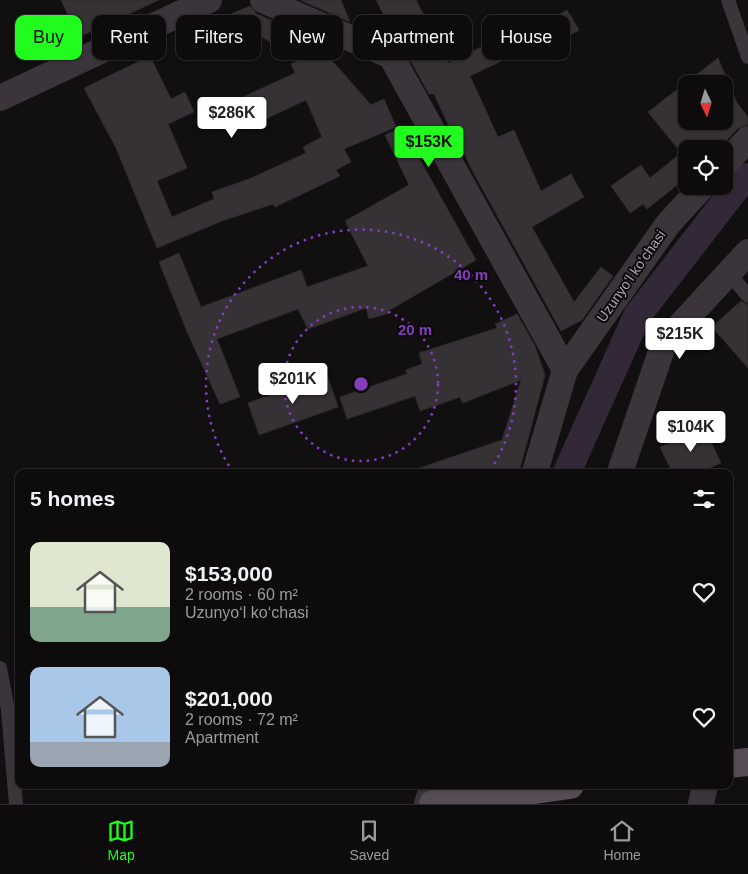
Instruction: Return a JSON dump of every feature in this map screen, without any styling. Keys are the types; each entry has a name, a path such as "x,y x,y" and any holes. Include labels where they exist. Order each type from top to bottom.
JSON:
{"main road":[{"path":"733,764 748,762"},
{"path":"433,804 553,789"}],"street":[{"path":"0,98 209,0"},
{"path":"263,0 391,56 565,370"},
{"path":"733,155 748,139"},
{"name":"Uzunyoʻl koʻchasi","path":"535,469 565,370 668,224 695,195"},
{"path":"621,469 664,343 748,252"},
{"path":"427,804 432,789"},
{"path":"700,804 704,789"}],"lane":[{"path":"728,0 748,57"},
{"path":"729,273 748,296"},
{"path":"0,668 13,708 15,772"},
{"path":"16,789 16,804"}],"building":[{"path":"61,0 159,0 127,15 92,15 92,31 82,36 82,15 68,15"},
{"path":"300,0 341,0 350,22 343,19 343,15 334,15"},
{"path":"376,0 416,0 424,15 384,15"},
{"path":"250,6 259,15 229,15"},
{"path":"567,10 570,15 558,15"},
{"path":"570,15 579,30 570,35"},
{"path":"261,16 271,20 271,42 261,37"},
{"path":"482,47 482,60 504,60 470,76 498,137 514,130 541,191 571,174 584,197 532,227 574,302 601,267 613,276 582,320 561,331 462,149 459,148 434,94 429,94 410,60 446,60 448,63 454,60 472,60 472,51"},
{"path":"718,58 725,75 696,75"},
{"path":"142,60 152,60 171,99 185,92 194,112 168,124 187,168 157,181 172,217 214,199 212,192 249,179 306,153 303,147 322,137 306,100 259,122 255,113 227,127 217,109 295,73 291,64 299,60 332,60 371,105 384,99 396,127 344,149 351,162 336,170 340,176 275,207 273,204 222,221 157,248 116,148 84,88"},
{"path":"678,89 678,130 733,130 733,94 737,103 748,117 748,124 737,129 727,140 678,140 678,149 648,112"},
{"path":"405,126 419,158 476,260 388,311 389,313 369,319 366,308 308,329 298,309 217,339 240,397 220,404 188,334 159,262 179,253 201,307 301,270 307,287 368,266 345,221 409,185 385,135"},
{"path":"678,155 678,184 647,209 643,204 630,213 611,186 641,165 650,178"},
{"path":"741,301 748,305 748,368 712,327"},
{"path":"517,314 535,346 545,375 520,469 417,469 502,440 521,380 463,403 460,397 420,411 415,396 347,419 340,397 407,374 406,370 422,364 419,353 497,328 495,324"},
{"path":"327,375 338,407 259,435 248,403"},
{"path":"704,427 721,463 707,469 671,469 660,447"}],"waterway":[{"path":"568,469 637,316 736,188 748,177"}]}
